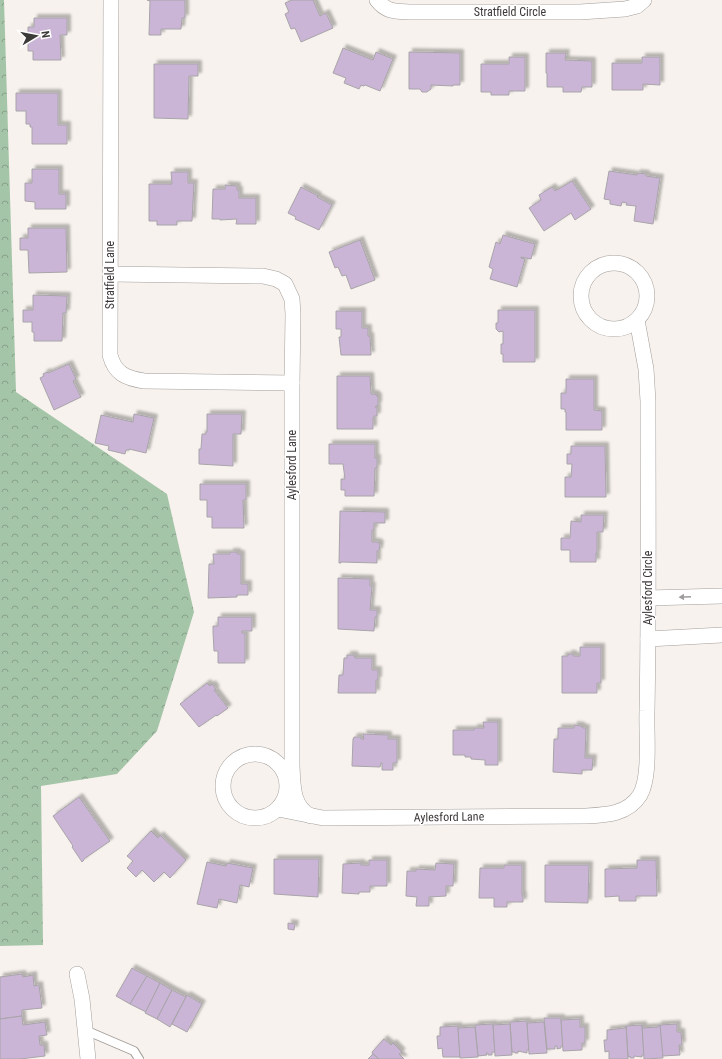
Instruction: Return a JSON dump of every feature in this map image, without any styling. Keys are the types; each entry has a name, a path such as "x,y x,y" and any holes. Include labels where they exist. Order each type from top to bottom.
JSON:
{"street":[{"name":"Stratfield Lane","path":"111,0 110,355 112,363 116,369 126,377 144,381 292,383"},
{"name":"Stratfield Circle","path":"377,0 384,8 393,11 580,12 625,9 637,6 644,0"},
{"path":"611,263 632,268 641,277 646,286 647,297 646,307 637,320 630,326 618,330 606,329 594,323 588,317 582,308 581,296 583,285 591,272 601,266 611,263"},
{"name":"Aylesford Lane","path":"110,274 263,276 281,281 288,288 292,299 293,314 292,771 294,794 297,805 306,814 312,816"},
{"name":"Aylesford Circle","path":"586,816 606,815 623,810 636,800 643,786 646,762 648,639 648,401 646,370 637,320"},
{"path":"648,598 722,596"},
{"path":"648,639 722,636"},
{"path":"249,754 259,754 269,757 278,763 287,780 287,792 278,809 262,818 248,818 238,814 232,809 224,797 222,786 223,778 232,763 249,754"},
{"name":"Aylesford Lane","path":"278,809 330,818 586,816"},
{"path":"77,974 82,999 88,1059"}],"lane":[{"path":"85,1030 134,1051 139,1059"}],"green space":[{"path":"0,0 4,0 16,392 167,494 194,612 157,731 117,774 41,786 43,945 0,946"}],"building":[{"path":"147,0 185,0 185,18 182,18 181,29 161,29 161,35 149,35 150,1"},
{"path":"292,0 313,0 320,16 326,13 333,28 301,42 295,28 291,29 285,14 289,12 285,3"},
{"path":"34,18 67,18 67,35 60,35 61,60 33,60 33,51 28,51 28,27 34,27"},
{"path":"343,48 373,60 376,52 393,59 380,91 365,85 361,85 359,89 344,83 346,78 333,73"},
{"path":"409,52 460,53 460,85 431,85 431,89 427,92 422,92 420,89 409,89"},
{"path":"546,53 566,53 565,60 592,61 592,87 582,87 581,92 563,92 563,87 547,87"},
{"path":"509,57 525,57 525,91 509,91 509,95 491,95 491,92 481,92 481,64 509,64"},
{"path":"642,57 660,57 660,85 643,84 643,90 612,90 612,63 642,63"},
{"path":"154,64 198,64 198,76 189,76 188,119 154,118"},
{"path":"16,93 58,93 58,125 67,125 67,144 32,144 32,127 30,127 30,124 26,124 26,111 16,111"},
{"path":"32,169 59,169 59,194 66,194 66,209 35,209 35,202 25,201 25,183 32,183"},
{"path":"609,171 637,175 637,173 646,174 646,176 660,178 653,224 634,221 636,206 626,205 627,203 622,202 621,206 610,204 610,200 604,199"},
{"path":"171,172 188,172 188,183 194,183 192,221 177,221 177,225 157,225 157,221 149,221 149,184 172,184"},
{"path":"572,181 591,209 575,220 571,213 544,231 529,208 541,200 539,195 552,187 555,191"},
{"path":"225,185 237,186 237,190 239,190 239,198 256,198 256,224 236,224 237,219 212,219 213,189 225,189"},
{"path":"301,187 332,205 319,230 295,219 296,217 288,213"},
{"path":"28,228 66,228 67,272 29,273 28,250 20,250 20,238 28,238"},
{"path":"503,235 535,244 531,259 521,257 525,259 517,287 490,279 493,269 489,267 496,242 500,244"},
{"path":"360,240 375,280 351,289 346,275 342,276 338,267 335,268 329,252"},
{"path":"33,295 67,296 66,313 63,313 62,341 34,341 32,322 23,322 23,310 33,310"},
{"path":"498,310 535,310 535,362 503,362 501,344 503,344 503,331 499,332 496,329 496,323 498,323"},
{"path":"336,311 362,311 362,328 368,328 371,355 341,355 339,337 341,337 341,329 336,329"},
{"path":"69,364 76,379 73,381 81,397 54,410 40,378 47,372 48,373"},
{"path":"337,376 370,376 371,394 375,394 378,397 378,405 375,407 377,407 377,416 374,416 373,418 373,429 337,429"},
{"path":"566,379 594,379 594,410 602,411 602,430 566,430 566,412 565,409 561,409 561,393 566,393"},
{"path":"134,414 154,418 146,453 129,449 126,450 125,454 108,450 109,446 95,443 101,415 133,422"},
{"path":"207,414 242,414 241,434 233,434 233,466 199,464 199,449 201,449 202,434 206,434 207,432"},
{"path":"329,444 375,444 377,468 375,468 374,496 345,496 345,490 341,490 341,479 345,479 343,464 329,464"},
{"path":"571,446 605,446 606,497 565,497 565,477 571,477 572,464 567,464 567,454 571,454"},
{"path":"200,484 246,484 246,500 243,500 244,528 212,528 212,517 207,517 207,500 200,500"},
{"path":"340,511 385,512 385,523 374,523 374,530 372,530 372,542 377,542 380,544 379,551 377,551 377,563 339,563"},
{"path":"581,515 604,515 603,532 597,532 596,562 570,562 570,550 561,550 561,538 570,538 571,521 581,522"},
{"path":"230,552 237,552 237,554 241,554 241,584 248,584 248,595 208,598 209,564 214,564 213,554 230,554"},
{"path":"338,578 370,579 370,586 372,586 370,610 377,610 374,631 338,629"},
{"path":"218,617 252,617 252,631 242,631 242,633 245,633 245,663 218,663 218,651 214,651 213,626 218,626"},
{"path":"580,647 601,647 601,683 597,683 597,693 562,693 562,656 573,654 573,656 580,656"},
{"path":"347,655 354,655 355,658 372,658 372,670 378,670 376,693 338,693 339,675 343,675 344,658 347,658"},
{"path":"207,683 210,686 212,684 216,689 214,690 228,708 199,727 180,704"},
{"path":"483,722 498,722 498,765 485,765 485,760 471,759 471,757 465,757 465,755 453,755 453,730 474,730 474,728 484,728"},
{"path":"574,725 586,728 585,758 593,758 592,770 582,770 582,774 553,772 554,739 558,739 558,728 574,728"},
{"path":"363,734 388,735 388,739 397,739 397,763 393,763 393,770 382,770 382,763 380,767 352,766 353,739 354,737 361,737 361,739 364,739"},
{"path":"79,797 110,841 82,862 53,816"},
{"path":"151,831 158,838 160,835 186,860 170,878 164,872 154,882 142,870 136,877 127,868 133,861 127,856"},
{"path":"274,859 319,859 318,897 274,894"},
{"path":"369,860 387,860 387,886 370,886 370,892 359,892 359,894 342,893 343,864 361,863 361,865 369,865"},
{"path":"637,860 656,860 657,896 636,896 636,901 619,901 619,896 605,897 605,869 637,868"},
{"path":"207,862 226,866 227,863 253,868 249,887 240,885 237,903 219,899 217,908 197,904"},
{"path":"436,863 454,864 453,886 446,886 446,896 429,897 429,906 416,906 417,897 406,896 407,871 416,871 416,869 435,870"},
{"path":"504,865 522,865 523,902 507,902 507,907 494,907 494,898 479,898 480,868 504,868"},
{"path":"545,865 589,865 588,903 545,902"},
{"path":"288,923 295,924 294,930 288,929"},
{"path":"132,968 147,976 130,1004 116,996"},
{"path":"22,974 23,977 33,975 34,986 39,985 42,1008 22,1010 22,1016 0,1019 0,977"},
{"path":"147,976 160,983 146,1012 130,1004"},
{"path":"160,983 172,990 157,1019 145,1013"},
{"path":"172,990 186,997 170,1027 157,1019"},
{"path":"187,995 202,1004 187,1032 172,1024"},
{"path":"22,1016 23,1025 45,1022 47,1035 39,1036 40,1045 44,1045 45,1056 20,1059 0,1059 0,1019"},
{"path":"544,1018 561,1018 563,1046 561,1046 561,1048 557,1049 557,1046 555,1046 555,1049 547,1049"},
{"path":"580,1019 580,1027 585,1027 585,1043 582,1043 582,1050 563,1051 561,1020"},
{"path":"527,1021 529,1050 527,1050 527,1053 518,1051 518,1053 512,1052 510,1022"},
{"path":"544,1022 547,1053 529,1054 527,1023"},
{"path":"493,1024 495,1052 492,1052 492,1055 488,1055 488,1053 486,1053 487,1055 478,1056 475,1025"},
{"path":"510,1024 512,1055 495,1056 493,1025"},
{"path":"677,1024 677,1032 681,1032 682,1045 679,1045 680,1055 662,1056 660,1025"},
{"path":"642,1025 644,1055 642,1055 642,1057 634,1056 634,1058 630,1058 630,1056 628,1057 626,1026"},
{"path":"642,1025 643,1028 658,1027 658,1025 660,1025 663,1058 644,1059"},
{"path":"458,1026 460,1057 443,1057 442,1048 438,1049 437,1036 440,1036 440,1027"},
{"path":"626,1026 628,1059 609,1059 609,1051 605,1052 604,1040 607,1040 607,1030 625,1028"},
{"path":"475,1027 478,1057 460,1058 458,1028"},
{"path":"384,1039 391,1045 393,1043 402,1052 399,1054 404,1059 379,1059 373,1054 372,1052"},
{"path":"373,1054 379,1059 368,1059"}]}
